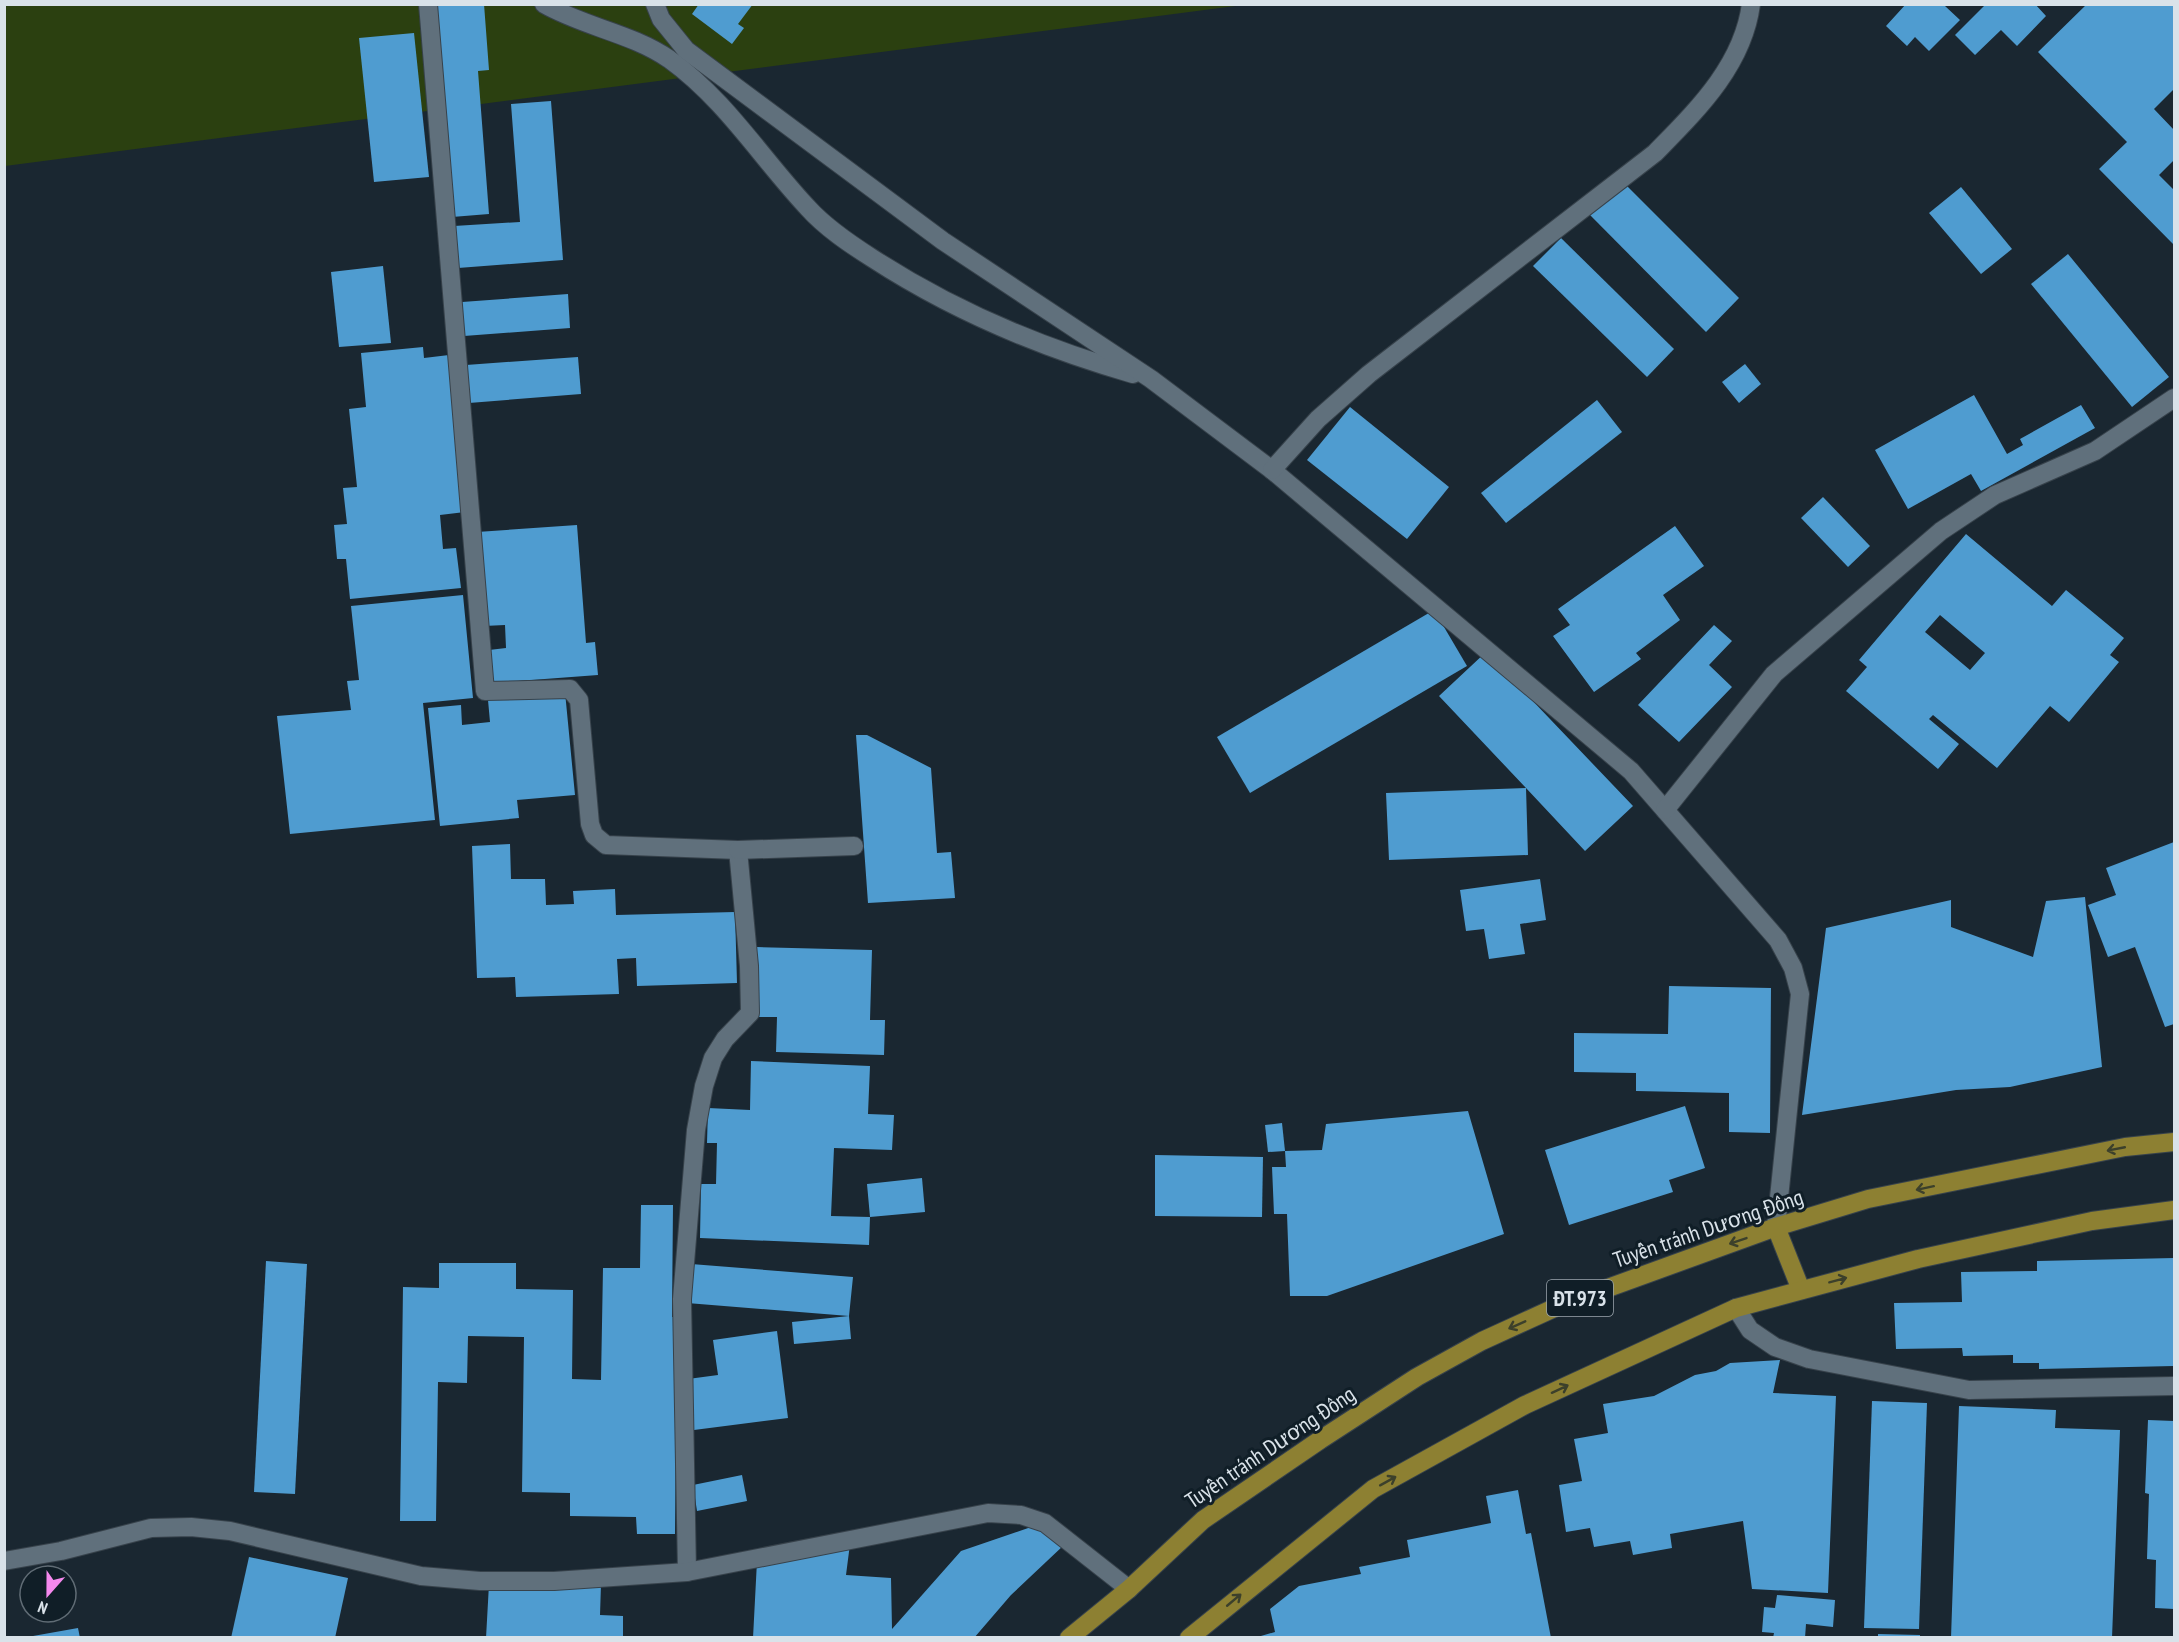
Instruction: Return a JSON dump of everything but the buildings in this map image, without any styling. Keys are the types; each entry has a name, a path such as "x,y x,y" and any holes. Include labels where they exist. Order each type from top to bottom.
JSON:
{"main road":[{"name":"Tuyến tránh Dương Đông","path":"1069,1638 1129,1589 1203,1520 1417,1377 1482,1341 1562,1305 1776,1227 1868,1199 2125,1147 2175,1143"},
{"path":"1189,1638 1373,1489 1525,1405 1736,1308 1918,1259 2081,1224 2175,1209"},
{"path":"1776,1227 1801,1290"}],"street":[{"path":"428,4 485,691 570,689 579,700 590,824 599,841 606,845 738,850 854,846"},
{"path":"544,4 614,32 667,58 708,90 809,210 850,243 908,281 1019,336 1151,379"},
{"path":"655,4 661,19 686,50 943,241 1151,379 1272,470 1631,771 1778,940 1793,968 1800,994 1776,1227"},
{"path":"1272,470 1318,419 1369,374 1655,153 1696,111 1730,67 1750,15 1751,4"},
{"path":"1665,810 1774,674 1941,531 1995,495 2095,451 2175,398"},
{"path":"687,1572 682,1299 696,1130 704,1086 719,1049 750,1013 749,966 738,850"},
{"path":"1736,1308 1750,1330 1775,1347 1809,1359 1970,1390 2175,1386"},
{"path":"4,1561 61,1551 151,1528 191,1527 230,1531 421,1576 480,1581 554,1581 687,1572 988,1513 1021,1515 1045,1523 1129,1589"}],"green space":[{"path":"5,4 1243,5 5,166"}]}
